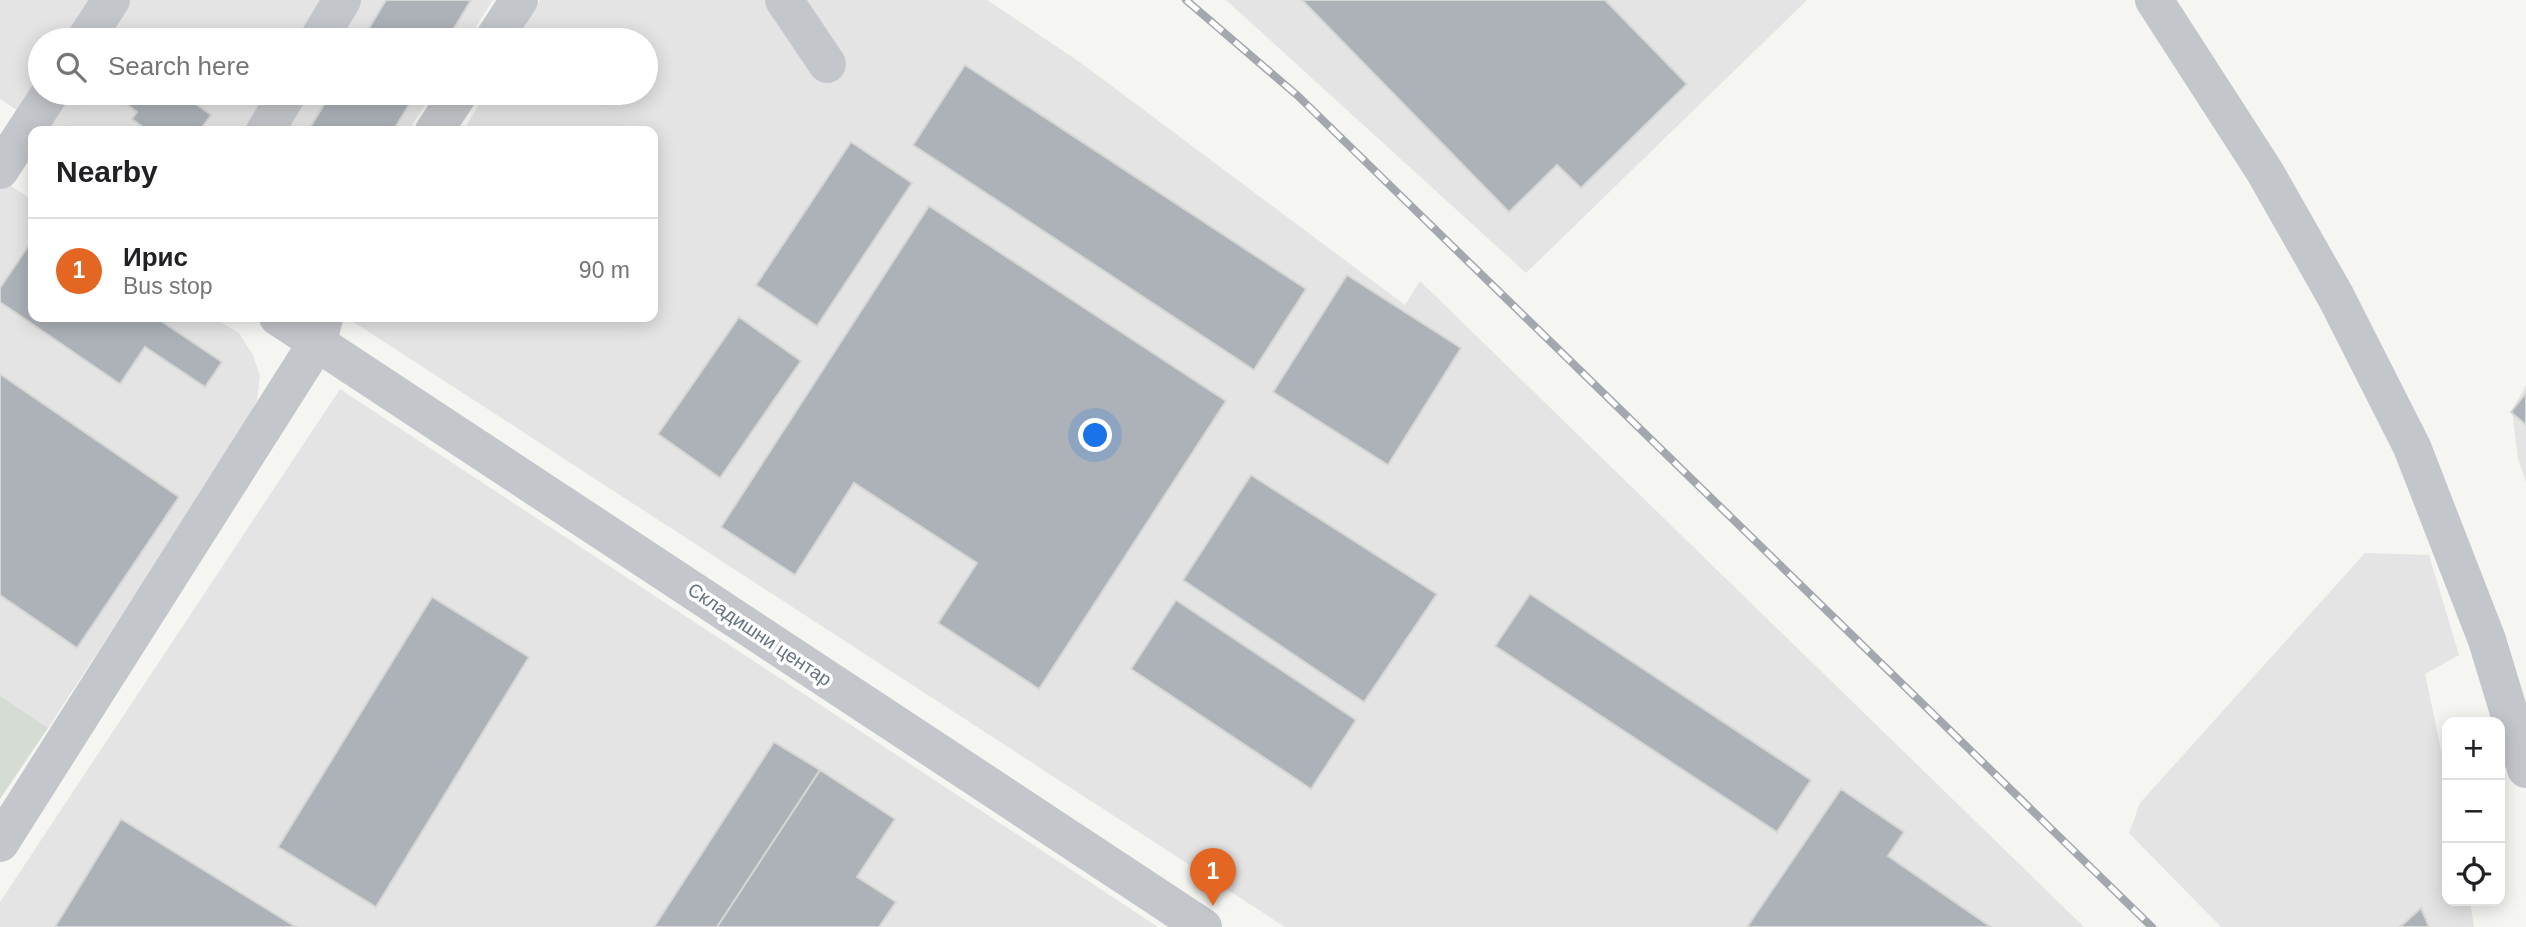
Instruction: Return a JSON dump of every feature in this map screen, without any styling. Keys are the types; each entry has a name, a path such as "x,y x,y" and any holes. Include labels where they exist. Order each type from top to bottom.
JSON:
{"street":[{"path":"93,28 111,0"},
{"path":"325,28 342,0"},
{"path":"501,28 519,0"},
{"path":"783,0 827,64"},
{"path":"2154,0 2265,172 2336,297 2412,447 2487,640 2526,769"},
{"path":"30,126 43,105"},
{"path":"268,126 281,105"},
{"path":"437,126 451,105"},
{"path":"11,158 28,130"},
{"name":"Складишни центар","path":"296,322 321,329 1203,927"},
{"path":"0,843 321,329"}],"shaded area":[{"path":"0,0 493,0 475,28 28,28 28,105 425,105 411,126 41,126 0,99"},
{"path":"540,0 987,0 1081,63 1405,305 1420,281 2084,927 1285,927 354,322 658,322 658,126 466,126 479,105 658,105 658,28 524,28"},
{"path":"1226,0 1807,0 1526,273"},
{"path":"0,179 28,197 28,322 220,322 239,333 253,355 260,376 257,400 244,428 48,728 0,696"},
{"path":"2526,385 2526,482 2518,459 2512,410"},
{"path":"340,389 1158,927 0,927 0,902"},
{"path":"2365,553 2429,555 2459,655 2425,674 2442,754 2442,906 2471,906 2474,927 2221,927 2129,833 2140,803"},
{"path":"0,696 48,728 0,799"}],"building":[{"path":"386,0 471,0 454,28 369,28"},
{"path":"1302,0 1605,0 1687,84 1581,188 1557,165 1509,212"},
{"path":"965,65 1306,289 1254,370 913,145"},
{"path":"128,105 197,105 211,115 203,126 141,126 132,119 137,112"},
{"path":"324,105 409,105 396,126 311,126"},
{"path":"851,142 912,183 817,326 756,285"},
{"path":"929,206 1226,401 1039,689 938,623 977,563 854,483 795,575 721,527"},
{"path":"28,246 28,321 0,302 0,288"},
{"path":"1347,275 1461,348 1388,465 1273,392"},
{"path":"739,317 801,361 720,478 658,434"},
{"path":"29,322 162,322 222,362 205,387 145,347 120,384"},
{"path":"0,374 179,497 77,648 0,595"},
{"path":"2526,393 2526,425 2511,412"},
{"path":"1251,475 1437,594 1364,702 1183,580"},
{"path":"1530,594 1811,780 1777,832 1495,646"},
{"path":"432,597 529,657 376,907 278,847"},
{"path":"1176,600 1356,720 1311,789 1131,669"},
{"path":"774,742 820,770 717,927 654,927"},
{"path":"820,770 895,819 857,877 896,902 879,927 717,927"},
{"path":"1841,789 1904,832 1888,856 1991,927 1747,927"},
{"path":"121,819 296,927 55,927"},
{"path":"2421,908 2429,927 2400,927"}],"railway":[{"path":"1186,0 1298,96 2152,927"}],"place":[{"name":"Ирис","path":"1213,906"}]}
